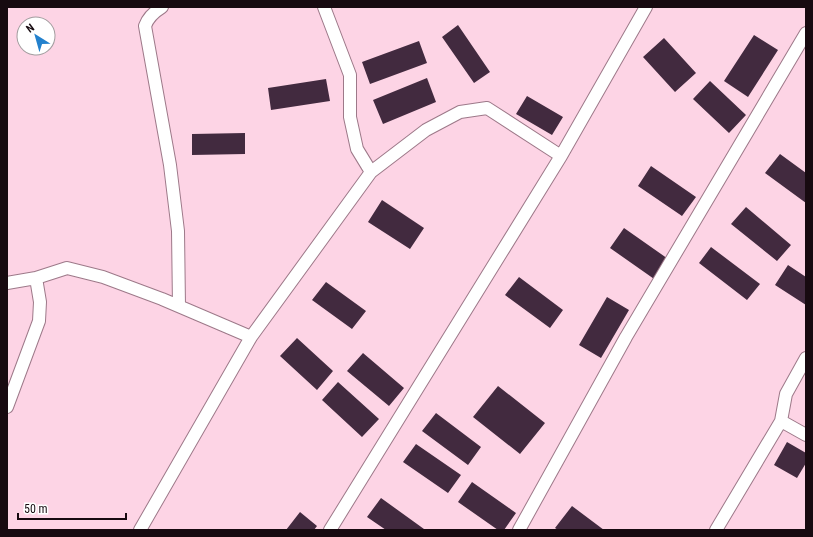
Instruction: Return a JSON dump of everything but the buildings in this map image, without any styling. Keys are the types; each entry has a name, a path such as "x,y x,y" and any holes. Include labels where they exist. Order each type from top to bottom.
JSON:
{"street":[{"path":"162,7 147,19 145,26 170,165 178,231 179,306"},
{"path":"324,7 350,75 350,117 357,149 371,172"},
{"path":"330,530 561,156 646,7"},
{"path":"519,530 626,337 806,33"},
{"path":"140,530 251,337 371,172 426,130 460,112 487,108 561,156"},
{"path":"7,282 36,278 67,268 103,277 179,306 251,337"},
{"path":"7,407 39,321 40,302 36,278"},
{"path":"716,530 781,421 786,394 806,358"},
{"path":"781,421 806,435"}]}
